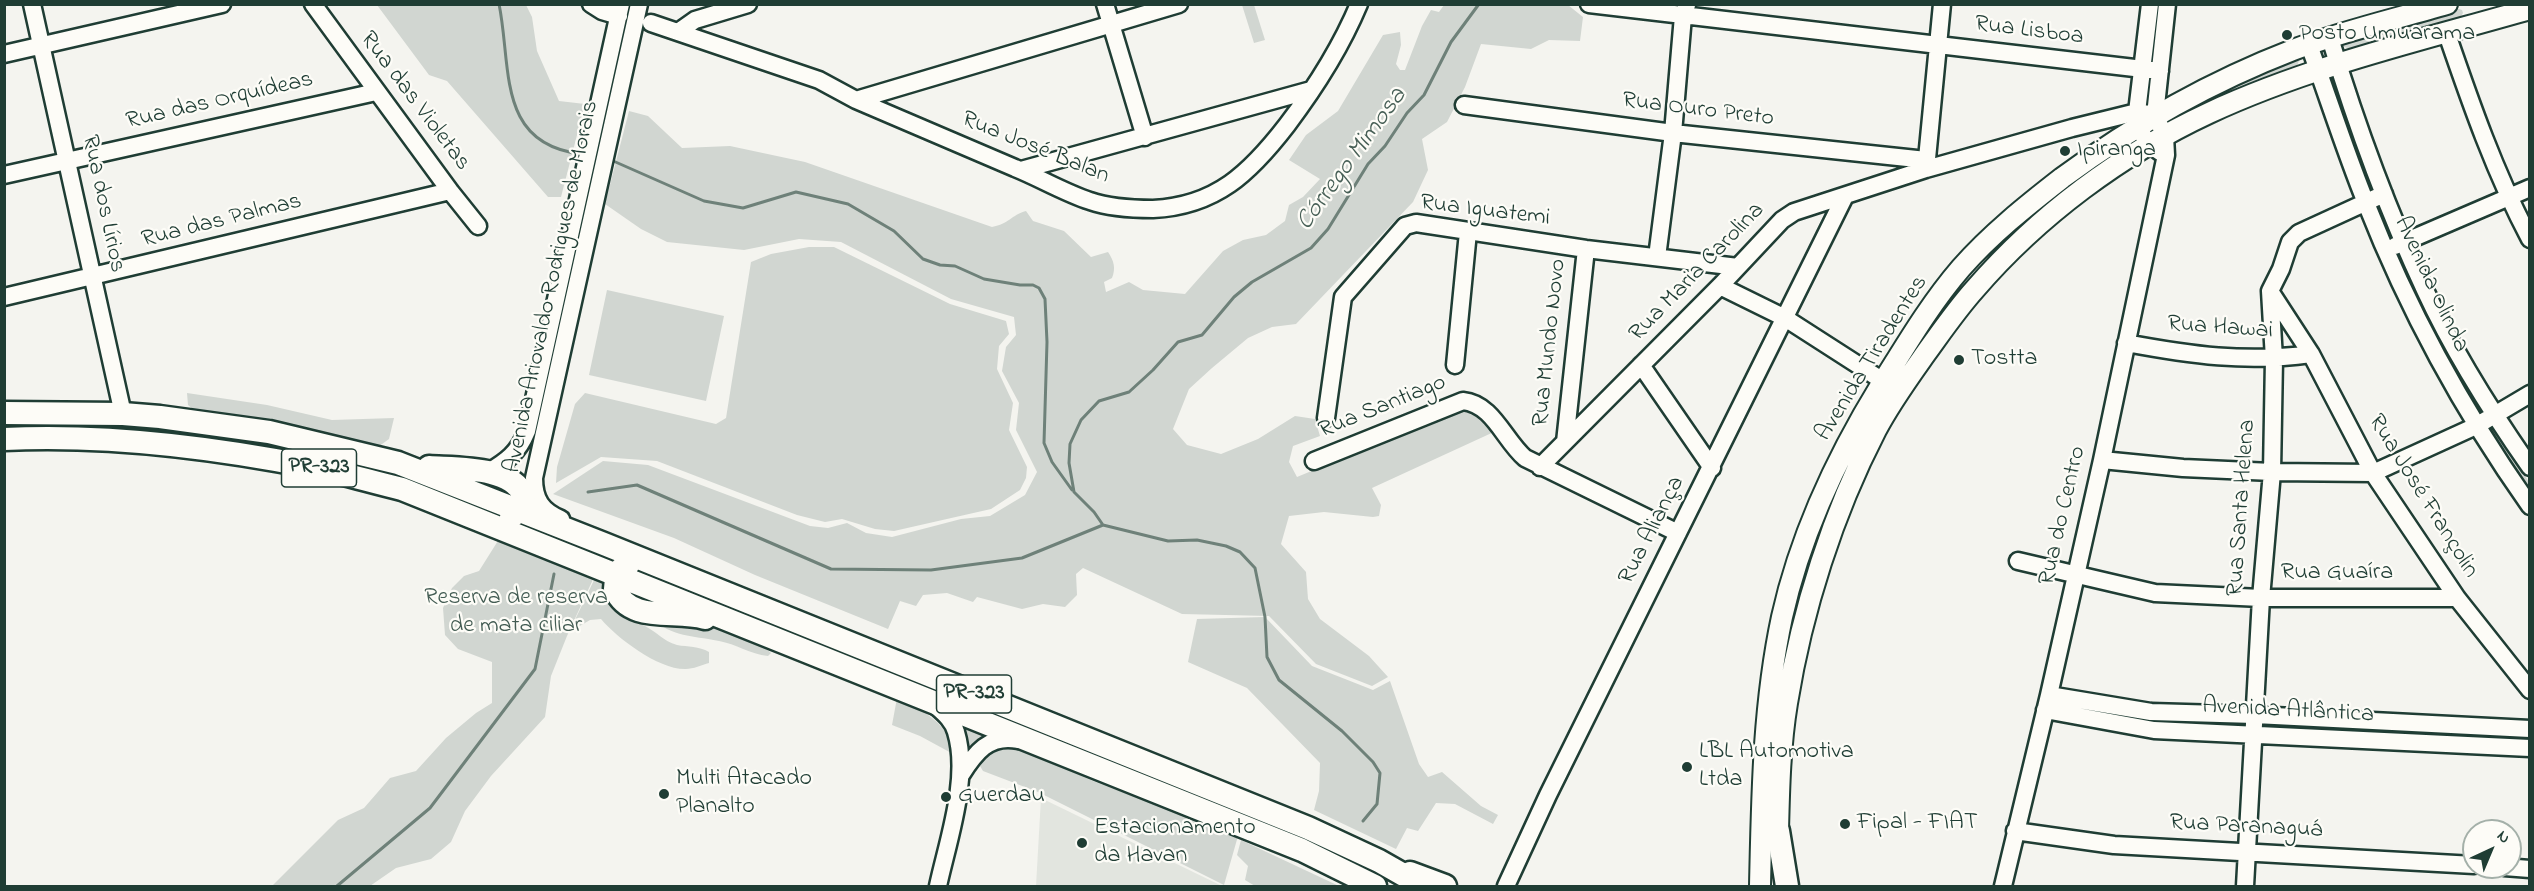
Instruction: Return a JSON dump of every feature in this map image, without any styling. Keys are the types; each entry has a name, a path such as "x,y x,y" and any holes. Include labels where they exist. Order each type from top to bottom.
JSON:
{"highway":[{"name":"PR-323","path":"4,413 123,414 269,432 398,463 1308,828 1379,861 1423,886"},
{"name":"PR-323","path":"4,439 78,438 182,446 294,463 402,489 1302,850 1375,886"},
{"path":"398,463 500,474 518,486 524,496 520,510 515,516 503,517 402,489"},
{"path":"616,574 622,567 634,565 671,572"},
{"path":"1778,831 1781,886"},
{"path":"1778,831 1787,886"},
{"path":"1379,861 1445,886"}],"main road":[{"name":"Avenida Tiradentes","path":"1778,831 1772,745 1772,672 1795,568 1855,428 1887,375 1948,284 2009,220 2143,117 2241,72 2309,45 2447,4"},
{"name":"Avenida Tiradentes","path":"1760,886 1772,745 1786,705 1804,620 1817,574 1877,427 1907,380 1966,300 2016,245 2044,221 2103,176 2160,145 2210,113 2318,70 2529,9"},
{"path":"1948,284 1966,300"},
{"path":"1887,375 1907,380"},
{"path":"1828,487 1848,495"}],"street":[{"name":"Rua dos Lírios","path":"32,4 123,414"},
{"path":"4,54 222,4"},
{"name":"Rua das Violetas","path":"313,4 376,92 478,226"},
{"path":"591,4 602,11 620,10"},
{"name":"Avenida Ariovaldo Rodrigues de Morais","path":"487,473 520,448 527,431 596,156 639,4"},
{"path":"678,32 695,20 748,4"},
{"path":"1105,4 1144,136"},
{"path":"856,100 1179,4"},
{"name":"Rua José Balan","path":"651,23 819,80 856,100 1090,201 1112,206 1151,209 1196,202 1229,186 1248,170 1271,145 1311,90 1350,25 1359,4"},
{"name":"Rua Lisboa","path":"1589,4 1685,10 1937,45 2160,71"},
{"path":"1926,165 1942,4"},
{"path":"2150,4 2142,69 2143,117 2160,145"},
{"path":"2143,117 2160,71 2167,4"},
{"name":"Avenida Ariovaldo Rodrigues de Morais","path":"604,544 600,538 549,514 536,501 534,478 596,156 620,10"},
{"path":"1657,257 1673,134 1685,10"},
{"path":"2447,34 2477,122 2508,198 2529,239"},
{"name":"Avenida Olinda","path":"2330,38 2337,64 2384,194 2440,321 2494,415 2529,467"},
{"name":"Avenida Olinda","path":"2309,45 2365,202 2385,250 2436,355 2476,426 2529,506"},
{"path":"1022,170 1311,90"},
{"name":"Rua das Orquídeas","path":"4,175 376,92"},
{"name":"Rua Ouro Preto","path":"1464,105 1673,134 1926,165"},
{"name":"Rua Maria Carolina","path":"1540,467 1720,286 1782,220 1794,212 1844,198 1926,165 2143,117"},
{"name":"Rua do Centro","path":"2003,886 2102,460 2126,343 2160,145"},
{"path":"2385,250 2529,188"},
{"name":"Rua das Palmas","path":"4,297 450,191"},
{"name":"Rua Santa Helena","path":"2245,886 2261,598 2272,472 2274,359 2270,291 2281,269 2290,242 2299,233 2384,194"},
{"name":"Rua Aliança","path":"1506,886 1548,795 1844,198"},
{"name":"Rua Iguatemi","path":"1326,418 1343,297 1405,226 1416,223 1586,249 1738,267"},
{"path":"1455,365 1468,232"},
{"name":"Rua Mundo Novo","path":"1565,442 1586,249"},
{"path":"1720,286 1785,318 1887,375"},
{"name":"Rua José Françolin","path":"2270,291 2311,354 2373,473 2457,598 2529,690"},
{"name":"Rua Hawai","path":"2126,343 2192,355 2274,359 2311,354"},
{"path":"1641,365 1712,468"},
{"path":"2102,460 2183,468 2373,473 2476,426 2529,394"},
{"name":"Rua Santiago","path":"1314,461 1463,401 1474,402 1485,409 1513,447 1540,467 1678,533"},
{"name":"Rua Guaíra","path":"2018,561 2155,593 2261,598 2457,598"},
{"path":"930,700 949,717 956,730 961,776 938,886"},
{"path":"2047,702 2151,712 2529,729"},
{"name":"Avenida Atlântica","path":"2047,702 2154,730 2529,748"},
{"path":"961,776 974,756 993,740 1011,738 1034,742"},
{"name":"Rua Paranaguá","path":"2015,831 2114,845 2462,864"}],"shaded area":[{"name":"Estacionamento da Havan","path":"1041,798 1222,886 1036,886"}],"green space":[{"path":"377,5 526,5 532,17 537,51 559,101 585,104 561,197 548,197 447,81 429,75"},
{"path":"1242,5 1254,5 1265,40 1254,43"},
{"path":"1444,5 1568,5 1583,17 1580,41 1549,40 1531,49 1481,44 1465,87 1447,122 1422,139 1428,170 1413,202 1296,324 1272,327 1248,338 1189,389 1173,429 1187,445 1221,454 1258,439 1295,416 1315,419 1320,436 1293,446 1289,462 1297,477 1466,407 1475,410 1496,431 1372,488 1381,505 1379,516 1324,512 1289,516 1281,544 1306,572 1308,599 1320,619 1369,656 1388,677 1372,686 1316,664 1269,616 1182,614 1083,568 1076,574 1077,595 1065,607 1043,604 1022,609 977,597 973,602 947,593 923,595 916,606 900,601 888,629 755,575 674,538 553,494 603,461 648,465 810,526 828,528 847,523 866,533 892,537 961,519 990,516 1025,495 1037,472 1016,430 1019,403 1002,371 1006,347 1016,335 1014,317 951,299 841,242 799,239 744,250 667,242 641,229 605,204 629,111 648,116 682,148 730,146 805,162 992,227 1026,211 1033,221 1064,231 1091,257 1108,252 1114,268 1112,278 1104,282 1106,292 1129,282 1143,290 1185,294 1223,251 1243,240 1266,235 1285,221 1289,205 1303,197 1320,179 1289,160 1306,135 1338,111 1383,35 1400,32 1401,45 1396,64 1400,70 1405,70 1422,26 1431,10 1439,12"},
{"path":"2456,8 2462,10 2463,13 2459,19 2352,49 2344,47 2343,44 2350,38"},
{"path":"2293,59 2299,61 2296,68 2188,114 2185,113 2187,106"},
{"path":"2333,83 2372,189 2365,192 2327,85"},
{"path":"2090,165 2095,168 1964,286 1964,283 2013,231 2017,222"},
{"path":"809,247 834,247 950,304 1006,321 1009,334 999,346 997,369 1013,403 1009,430 1027,467 1026,478 1020,490 991,509 894,531 875,529 842,519 825,522 797,515 657,461 601,457 556,483 557,467 575,404 585,393 716,424 726,418 751,262 771,254"},
{"path":"2400,255 2483,412 2476,416 2394,258"},
{"path":"607,290 724,316 706,401 589,375"},
{"path":"187,393 267,405 332,420 394,418 389,439 378,447 200,415 188,405"},
{"path":"33,420 206,430 372,463 496,512 401,477 5,431 4,421"},
{"path":"2493,428 2529,482 2529,496 2487,432"},
{"name":"Reserva de reserva de mata ciliar","path":"501,536 595,575 551,676 545,717 491,776 465,811 451,842 431,859 396,868 370,886 272,886 338,820 364,808 390,778 416,771 446,738 492,703 492,662 458,649 445,635 443,608 452,588 464,576 479,571"},
{"path":"596,576 607,580 608,601 616,611 672,643 709,652 709,663 686,669 675,668 651,659 617,635 601,619 590,620 578,627 572,626"},
{"path":"1265,617 1312,666 1373,690 1390,681 1419,764 1428,777 1442,772 1481,806 1498,815 1493,824 1455,804 1436,803 1418,831 1407,828 1396,849 1314,810 1319,791 1320,763 1247,688 1188,662 1197,619"},
{"path":"649,618 700,622 734,633 771,653 768,656 761,655 725,642 683,635"},
{"path":"897,698 934,719 947,735 955,755 920,736 892,725"},
{"path":"960,724 989,734 967,754"},
{"path":"1000,746 1017,747 1093,781 1238,836 1224,885 1038,792 983,771 980,766 987,753"},
{"path":"1241,840 1339,886 1255,886 1245,880 1248,866 1237,855"}],"waterway":[{"path":"499,4 508,77 521,119 534,135 554,147 581,154"},
{"name":"Córrego Mimosa","path":"1363,821 1377,804 1380,773 1373,762 1342,731 1279,680 1267,657 1265,617 1255,568 1240,552 1226,546 1197,540 1168,541 1103,525 1094,512 1074,492 1069,463 1070,444 1081,420 1099,401 1129,392 1178,342 1202,335 1234,297 1252,282 1311,248 1328,229 1368,164 1385,146 1407,113 1424,95 1451,42 1479,4"},
{"path":"611,160 704,201 743,208 796,192 848,204 894,231 923,259 940,265 955,266 984,279 1033,285 1039,288 1045,299 1047,342 1044,443 1052,462 1072,490"},
{"path":"588,492 637,485 831,569 931,570 1022,558 1103,525"},
{"path":"337,886 430,808 535,669 554,574"}],"place":[{"name":"Posto Umuarama","path":"2287,35"},
{"name":"Ipiranga","path":"2065,151"},
{"name":"Tostta","path":"1959,360"},
{"name":"LBL Automotiva Ltda","path":"1687,767"},
{"name":"Multi Atacado Planalto","path":"664,794"},
{"name":"Guerdau","path":"946,797"},
{"name":"Fipal - FIAT","path":"1845,824"},
{"name":"Estacionamento da Havan","path":"1082,843"}]}
